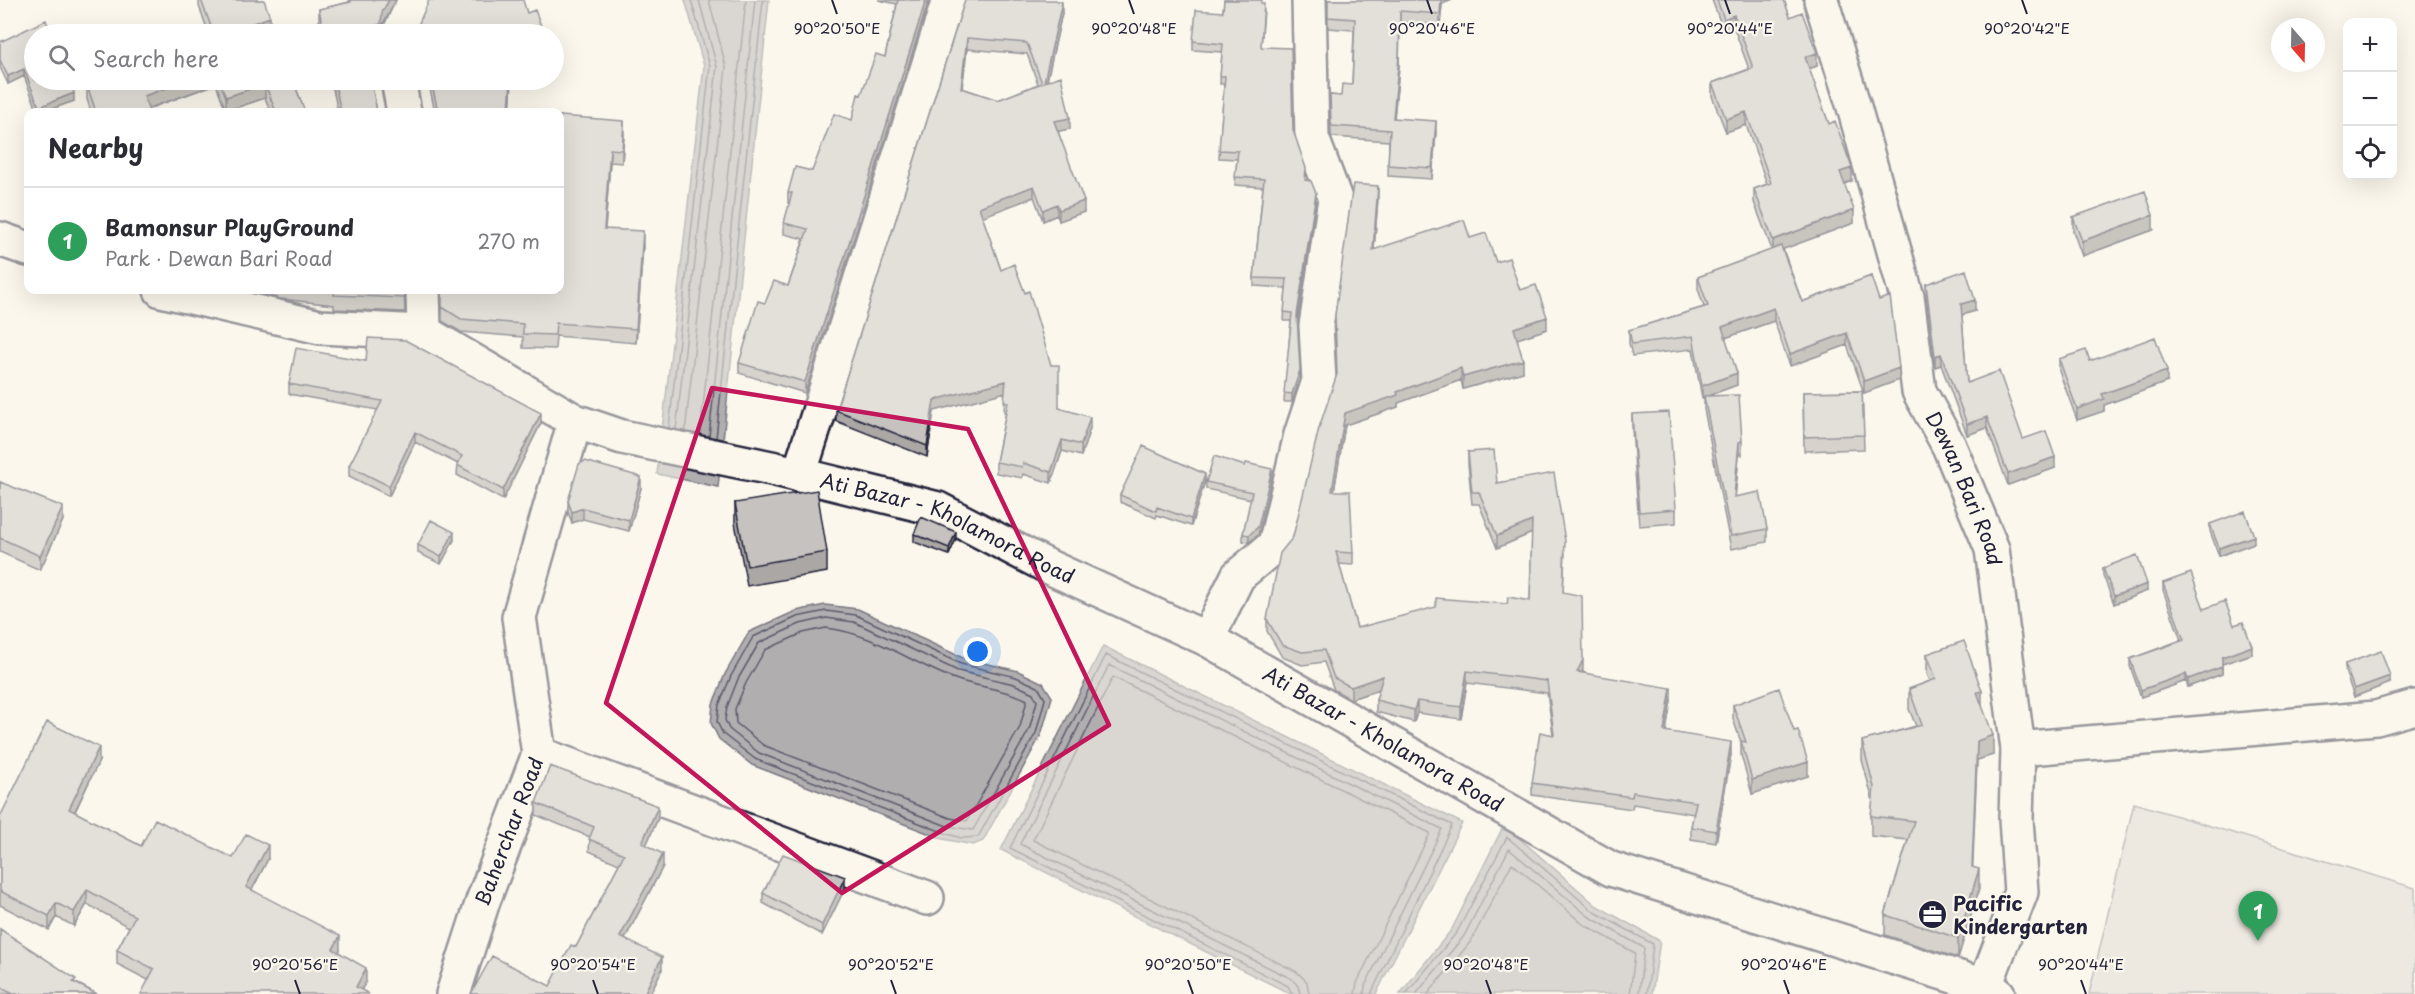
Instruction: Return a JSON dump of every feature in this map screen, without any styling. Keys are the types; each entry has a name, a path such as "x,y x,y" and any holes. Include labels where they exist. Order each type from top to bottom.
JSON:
{"street":[{"path":"404,24 415,0"},
{"path":"788,472 949,0"},
{"path":"1207,639 1238,576 1275,545 1290,475 1319,381 1316,326 1335,199 1312,138 1310,0"},
{"name":"Dewan Bari Road","path":"1821,0 1854,107 1907,297 1919,391 1949,446 1992,549 2018,749 2016,819 2021,892 1992,990"},
{"path":"400,90 403,108"},
{"path":"0,239 24,248"},
{"path":"178,294 320,327 424,332 575,421"},
{"path":"423,294 424,332"},
{"name":"Ati Bazar - Kholamora Road","path":"575,421 622,437 788,472 938,509 1049,567 1207,639 1611,869 1992,990"},
{"name":"Baherchar Road","path":"453,994 483,901 539,754 519,617 575,421"},
{"path":"2018,749 2376,718 2415,707"},
{"path":"539,754 927,898"}],"highlighted area":[{"path":"712,388 968,429 1109,725 842,893 606,703"}],"shaded area":[{"path":"2134,803 2415,888 2415,994 2089,994"}],"water":[{"path":"685,0 769,0 718,487 657,474 704,66"},
{"path":"825,605 858,609 963,658 1018,671 1043,683 1052,697 1041,735 983,841 973,845 943,839 752,765 719,739 711,723 713,704 725,674 749,632 796,611"},
{"path":"1103,646 1462,823 1376,994 1291,994 1001,850"},
{"path":"1504,825 1597,906 1660,941 1652,994 1400,994 1452,929"}],"building":[{"path":"201,0 264,0 270,17 251,24 210,24"},
{"path":"350,0 389,0 382,12 381,24 322,24 319,9 351,2"},
{"path":"429,0 523,0 527,13 535,10 540,24 419,24"},
{"path":"898,0 926,0 805,382 739,363 758,301 765,303 774,281 788,286 808,229 784,223 792,193 788,193 795,167 812,171 834,114 852,120 858,94 861,95 876,54 885,57"},
{"path":"965,0 1055,0 1062,2 1044,82 1061,76 1070,118 1054,121 1084,201 1059,210 1057,204 1043,210 1034,186 979,207 1001,270 1014,264 1025,293 1029,291 1051,365 1059,365 1059,408 1090,417 1081,445 1062,440 1051,472 1023,463 1022,467 996,462 1008,402 1004,401 1006,381 934,400 927,446 836,410","holes":["967,38 1027,43 1042,83 998,100 961,88"]},
{"path":"1224,0 1261,0 1261,3 1264,3 1261,47 1291,48 1293,130 1306,168 1305,180 1311,181 1316,193 1297,315 1300,370 1292,394 1284,393 1292,313 1284,312 1287,279 1254,278 1264,179 1235,177 1238,151 1219,150 1225,76 1220,76 1223,44 1193,41 1196,10 1223,12"},
{"path":"1328,0 1441,0 1440,14 1400,11 1399,56 1393,118 1436,121 1432,168 1388,165 1390,130 1332,126 1330,95 1341,96 1342,84 1352,85 1355,19 1328,17"},
{"path":"1717,0 1784,0 1790,17 1802,12 1817,53 1805,57 1829,124 1835,121 1852,168 1840,172 1854,210 1773,240 1754,189 1771,183 1746,112 1726,119 1712,83 1753,68 1734,15 1724,19"},
{"path":"24,31 24,69 8,76 0,60 0,42"},
{"path":"32,90 73,90 74,93 39,107"},
{"path":"89,90 161,90 144,96 148,108 95,108"},
{"path":"223,90 247,90 226,97"},
{"path":"267,90 297,90 304,108 274,108"},
{"path":"336,90 373,90 376,108 340,108"},
{"path":"433,90 510,90 509,108 437,108"},
{"path":"564,116 624,121 622,150 610,149 604,229 643,231 636,329 556,323 555,335 523,334 523,324 461,319 442,307 442,294 564,294"},
{"path":"1353,184 1378,186 1373,250 1464,220 1470,238 1486,233 1496,262 1509,258 1520,290 1536,285 1547,317 1514,328 1523,360 1463,377 1461,368 1397,392 1398,395 1345,413 1332,491 1350,491 1353,553 1336,552 1357,628 1436,607 1436,598 1507,604 1508,597 1530,601 1532,521 1497,536 1479,492 1472,492 1468,452 1494,450 1497,483 1554,473 1565,541 1563,592 1582,596 1583,660 1577,672 1671,688 1664,731 1731,742 1716,831 1691,827 1696,802 1633,792 1632,797 1532,783 1540,732 1554,735 1547,681 1467,671 1461,707 1417,701 1414,710 1376,700 1383,676 1351,687 1334,678 1324,650 1302,652 1282,645 1267,619 1280,553 1293,537 1319,428 1337,374 1335,315"},
{"path":"2145,191 2153,215 2082,241 2073,217"},
{"path":"1781,246 1802,302 1871,276 1879,300 1890,296 1899,368 1864,381 1847,333 1790,354 1774,308 1722,327 1737,373 1702,386 1693,336 1632,344 1629,330 1708,306 1698,277"},
{"path":"1966,270 1975,300 1961,304 1967,383 1999,371 2023,439 2046,431 2055,457 2008,474 1987,417 1967,424 1941,354 1935,356 1926,284"},
{"path":"404,294 405,298 334,295"},
{"path":"2155,337 2167,371 2102,394 2104,399 2077,409 2059,359 2086,350 2090,361"},
{"path":"368,338 405,340 541,413 503,490 457,465 462,456 415,432 389,486 349,466 382,401 289,384 296,348 366,361"},
{"path":"1862,391 1864,435 1804,437 1803,392"},
{"path":"1739,395 1742,441 1739,442 1734,497 1760,492 1767,529 1731,536 1704,396"},
{"path":"1669,412 1676,509 1639,512 1632,414"},
{"path":"1143,446 1205,474 1191,519 1157,507 1156,511 1120,495"},
{"path":"1214,456 1245,466 1246,463 1272,469 1258,527 1249,535 1243,534 1252,492 1206,482"},
{"path":"585,461 641,477 629,520 583,508 572,512 568,501 579,464"},
{"path":"0,482 63,507 40,556 0,538"},
{"path":"817,490 827,552 747,566 735,503"},
{"path":"2245,511 2254,536 2219,548 2210,524"},
{"path":"921,517 956,532 949,548 914,534"},
{"path":"431,520 454,532 441,557 418,545"},
{"path":"2137,555 2147,584 2114,596 2103,568"},
{"path":"2191,573 2204,609 2225,601 2234,625 2243,622 2252,646 2222,657 2222,667 2188,679 2186,674 2141,690 2130,659 2184,640 2163,583"},
{"path":"1964,641 1982,691 1977,692 1993,735 1977,741 1972,867 1979,869 1958,938 1885,915 1914,821 1871,816 1874,787 1862,741 1922,725 1909,689 1936,679 1927,654"},
{"path":"2381,651 2390,676 2354,689 2345,664"},
{"path":"1779,688 1794,731 1798,730 1808,762 1752,780 1741,741 1746,742 1733,705"},
{"path":"47,722 99,747 69,809 141,846 155,819 233,858 246,834 268,845 246,887 340,936 333,949 366,968 356,987 369,994 141,994 154,969 117,950 135,916 87,890 74,912 56,903 49,916 0,891 0,817"},
{"path":"550,766 658,806 642,843 663,854 620,937 662,957 644,994 471,994 492,956 550,986 571,945 576,947 624,854 589,839 594,827 536,803"},
{"path":"783,854 845,877 822,925 763,893"},
{"path":"0,929 76,979 73,982 97,994 13,994 0,987"}],"place":[{"name":"Pacific Kindergarten","path":"1932,915"},
{"name":"Bamonsur PlayGround","path":"2258,941"}]}
